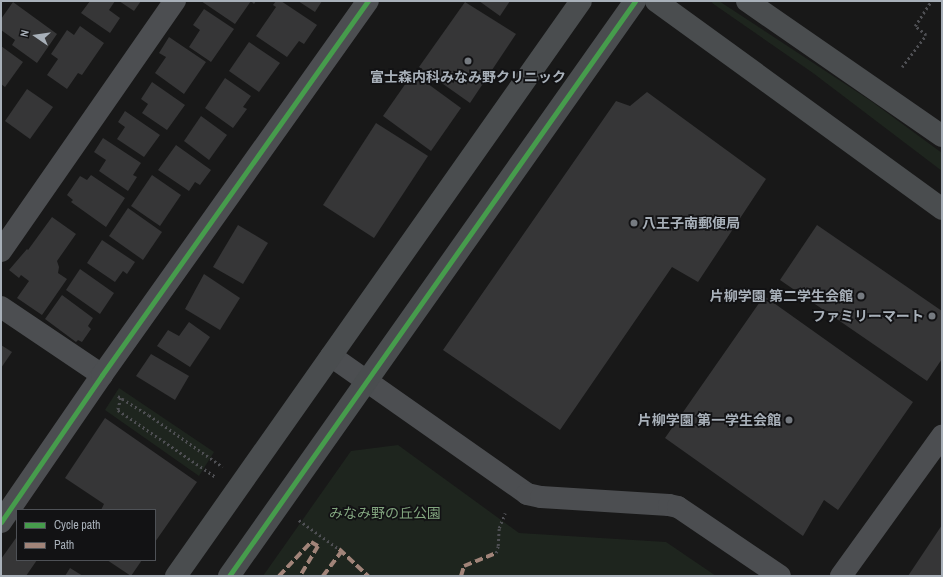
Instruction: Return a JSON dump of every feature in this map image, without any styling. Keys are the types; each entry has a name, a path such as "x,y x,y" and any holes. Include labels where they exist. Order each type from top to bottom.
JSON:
{"street":[{"path":"1,251 176,1"},
{"path":"1,522 102,375 368,1"},
{"path":"176,576 581,1"},
{"path":"229,576 635,1"},
{"path":"656,1 942,209"},
{"path":"747,1 942,136"},
{"path":"1,307 102,375"},
{"path":"331,356 527,494 541,497 669,505 678,507 780,576"},
{"path":"841,576 942,436"}],"path":[{"path":"902,67 926,35 915,26 931,1"},
{"path":"102,375 115,395 149,415"},
{"path":"122,398 118,410 218,479"},
{"path":"496,553 499,528 505,513"}],"green space":[{"path":"713,1 719,1 871,101 942,153 942,171 813,73 712,3"},
{"path":"119,388 214,452 199,476 105,410"},
{"name":"みなみ野の丘公園","path":"398,445 519,533 666,542 716,576 263,576 351,451"}],"building":[{"path":"90,1 115,1 109,10 120,18 110,33 81,13"},
{"path":"119,1 141,1 134,11"},
{"path":"201,1 251,1 235,24"},
{"path":"276,1 281,1 317,25 304,44 299,41 287,57 256,36 276,7 273,5"},
{"path":"298,1 322,1 315,12"},
{"path":"479,1 510,1 500,16"},
{"path":"13,2 57,34 37,63 12,45 15,40 1,30 1,19"},
{"path":"465,2 516,34 470,103 419,67"},
{"path":"204,9 234,29 211,62 189,47 200,30 193,25"},
{"path":"80,26 104,43 82,75 78,73 67,89 47,75 58,59 51,54 67,30 74,35"},
{"path":"169,37 206,62 184,94 155,73 166,57 159,53"},
{"path":"249,42 280,63 259,92 229,71"},
{"path":"1,46 23,62 5,87 1,84"},
{"path":"413,73 461,108 431,151 383,116"},
{"path":"225,78 251,96 243,107 247,109 233,128 205,108"},
{"path":"152,82 185,105 167,130 142,113 148,104 141,99"},
{"path":"27,89 53,107 30,139 5,121"},
{"name":"八王子南郵便局","path":"647,92 766,179 698,282 672,267 560,430 443,350 616,101 630,106"},
{"path":"125,111 160,135 144,157 117,139 125,127 118,122"},
{"path":"201,116 227,135 209,160 184,141"},
{"path":"376,123 428,156 374,238 323,205"},
{"path":"103,138 141,163 133,175 137,177 128,191 99,171 106,160 94,152"},
{"path":"176,145 211,170 200,185 195,182 189,191 158,170"},
{"path":"91,175 125,198 106,227 71,202 73,200 67,195 80,176 87,180"},
{"path":"152,175 181,195 160,226 131,206"},
{"path":"128,208 162,232 143,260 109,236"},
{"path":"52,217 76,234 57,261 59,267 58,273 67,279 42,315 17,298 29,281 21,275 19,278 9,270 27,249 28,250"},
{"path":"238,225 268,243 243,284 213,267"},
{"name":"片柳学園 第二学生会館","path":"817,225 942,311 942,359 927,381 780,280"},
{"path":"102,240 135,262 127,274 123,271 115,282 87,263"},
{"path":"80,269 114,293 100,314 66,290"},
{"path":"204,274 240,298 220,330 185,309"},
{"path":"62,295 93,318 88,326 91,329 82,342 78,340 76,342 45,319"},
{"name":"片柳学園 第一学生会館","path":"764,296 913,402 838,510 824,500 803,536 665,438"},
{"path":"189,322 210,337 190,367 157,346 168,330 179,336"},
{"path":"1,345 12,352 1,368"},
{"path":"151,354 189,376 175,400 136,376"},
{"path":"105,418 197,482 156,541 156,509 102,509 104,504 65,478"},
{"path":"942,525 942,576 908,576"},
{"path":"16,538 16,561 36,561 26,576 1,576 1,559"},
{"path":"108,561 141,561 131,576"},
{"path":"70,568 83,576 65,576"}],"marked path":[{"path":"279,576 311,542 318,546 300,576"},
{"path":"339,549 368,576"},
{"path":"323,576 342,551"},
{"path":"461,576 464,566 496,553"}],"cycle path":[{"path":"1,522 102,375 368,1"},
{"path":"229,576 635,1"}],"place":[{"name":"富士森内科みなみ野クリニック","path":"468,61"},
{"name":"八王子南郵便局","path":"634,223"},
{"name":"片柳学園 第二学生会館","path":"861,296"},
{"name":"ファミリーマート","path":"932,316"},
{"name":"片柳学園 第一学生会館","path":"789,420"}]}
